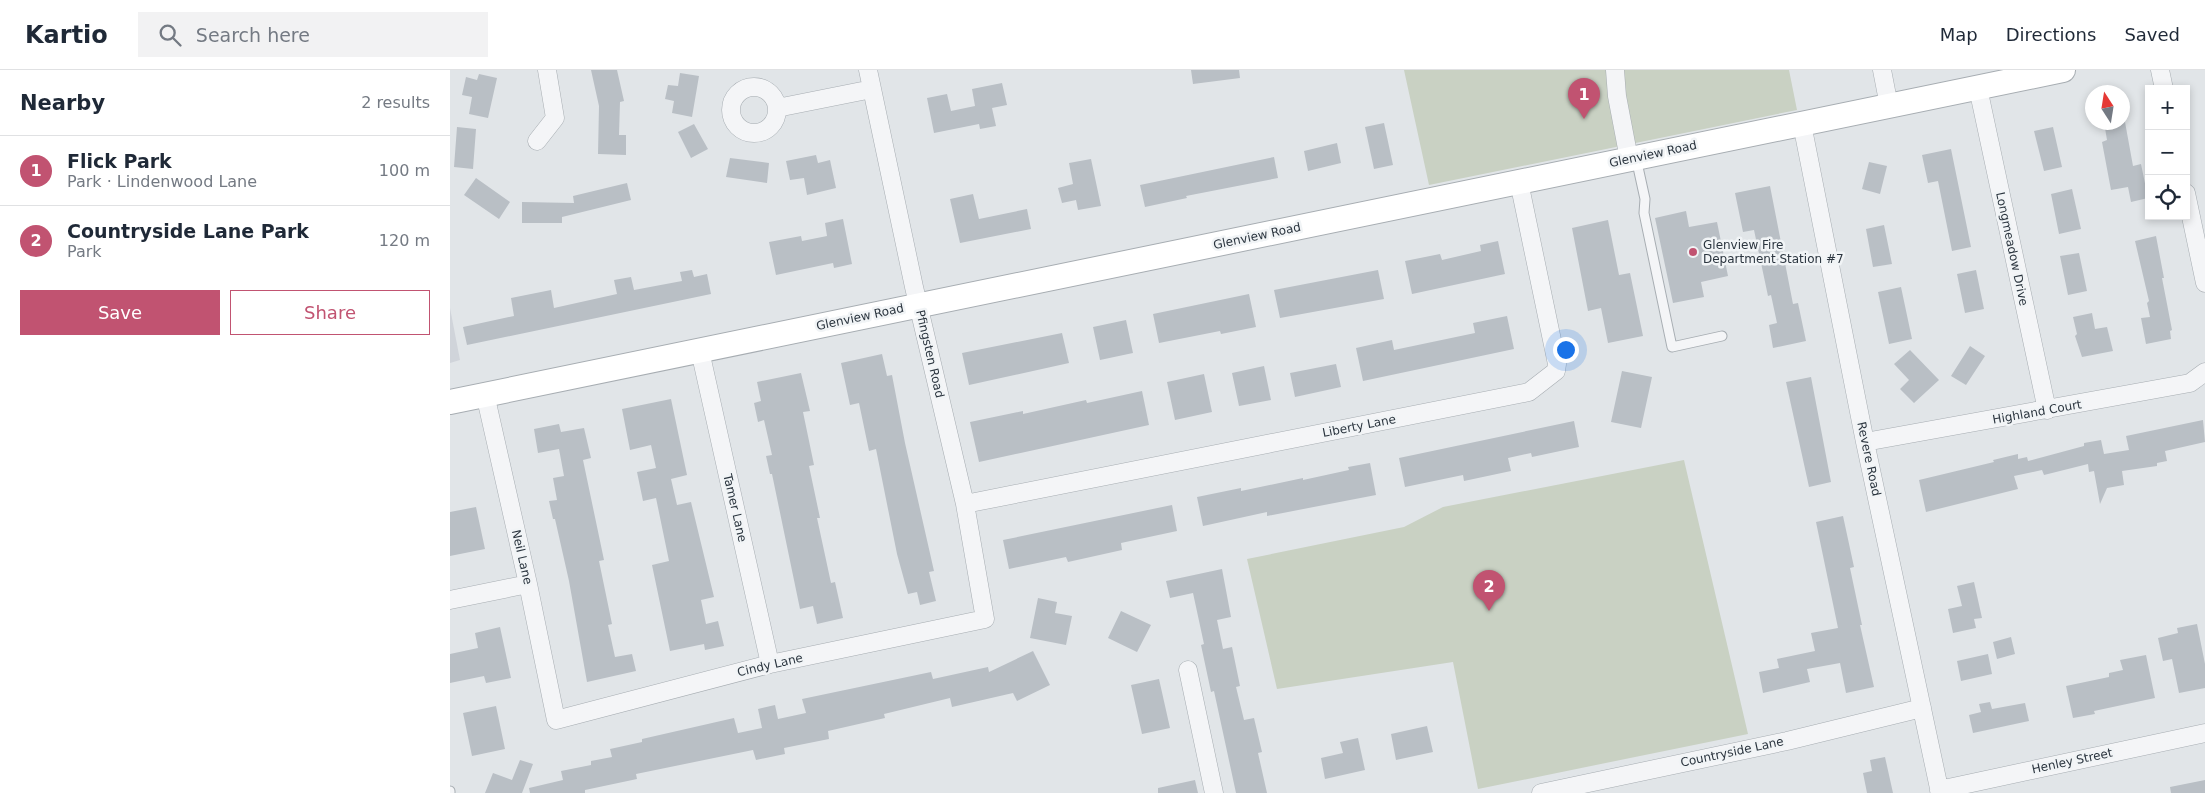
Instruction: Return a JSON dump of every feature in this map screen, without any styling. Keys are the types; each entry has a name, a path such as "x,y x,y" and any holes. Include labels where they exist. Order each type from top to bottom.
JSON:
{"main road":[{"name":"Glenview Road","path":"450,402 2063,70"}],"street":[{"path":"537,142 555,118 547,70"},
{"name":"Pfingsten Road","path":"868,70 965,504 985,619"},
{"path":"1615,70 1616,96 1632,159"},
{"path":"1882,70 1888,106"},
{"path":"2160,70 2163,85"},
{"name":"Longmeadow Drive","path":"1978,88 2047,410"},
{"path":"777,108 872,90"},
{"name":"Revere Road","path":"1802,124 1865,442 1940,791"},
{"name":"Liberty Lane","path":"965,504 1529,392 1556,371 1557,364 1519,182"},
{"path":"2190,212 2205,283"},
{"name":"Tamer Lane","path":"700,351 770,664"},
{"name":"Highland Court","path":"1865,442 2190,383 2205,372"},
{"name":"Neil Lane","path":"486,394 556,720"},
{"path":"450,600 528,584"},
{"name":"Cindy Lane","path":"556,720 770,664 985,619"},
{"path":"1188,670 1214,793"},
{"name":"Countryside Lane","path":"1541,793 1787,741 1922,708"},
{"name":"Henley Street","path":"1940,791 2205,733"}],"lane":[{"path":"1632,159 1645,199 1644,213 1672,347 1722,336"}],"shaded area":[{"path":"1404,70 1789,70 1797,110 1429,185"},
{"path":"450,308 460,360 450,363"},
{"path":"1684,460 1748,734 1478,789 1453,662 1277,689 1247,559 1404,527 1443,507"}],"building":[{"path":"591,70 617,70 624,101 620,102 619,135 626,135 626,155 598,154 599,106"},
{"path":"1191,70 1239,70 1240,78 1193,84"},
{"path":"680,73 699,76 692,117 672,113 674,101 665,99 668,85 678,86"},
{"path":"479,74 497,78 488,118 469,114 472,97 462,95 466,77 477,80"},
{"path":"1002,83 1007,105 992,108 996,126 980,129 979,124 934,133 927,98 947,94 951,111 975,106 972,89"},
{"path":"1384,123 1393,165 1374,169 1365,127"},
{"path":"694,124 708,149 691,158 678,132"},
{"path":"457,127 476,129 473,169 454,167"},
{"path":"2053,127 2062,167 2044,171 2034,131"},
{"path":"2105,130 2126,130 2133,166 2141,164 2145,183 2145,199 2131,202 2128,187 2111,190 2102,142 2107,140"},
{"path":"1337,143 1341,163 1308,171 1304,151"},
{"path":"1951,149 1971,247 1952,251 1938,181 1928,183 1922,155"},
{"path":"816,155 818,163 830,160 836,188 807,195 804,178 790,180 786,161"},
{"path":"1274,157 1278,178 1186,196 1187,198 1145,207 1140,185"},
{"path":"730,158 769,163 767,183 726,177"},
{"path":"1091,159 1101,206 1078,210 1076,200 1062,203 1058,188 1073,184 1069,163"},
{"path":"1869,162 1887,166 1880,194 1862,189"},
{"path":"476,178 510,202 499,219 464,195"},
{"path":"627,183 631,200 562,217 562,223 522,223 522,202 574,203 573,196"},
{"path":"1770,186 1793,304 1798,303 1806,341 1773,348 1769,325 1777,323 1771,295 1768,296 1754,230 1743,232 1735,193"},
{"path":"2072,189 2081,229 2059,234 2051,194"},
{"path":"973,194 979,219 1027,209 1031,229 960,243 950,199"},
{"name":"Glenview Fire Department Station #7","path":"1686,211 1689,227 1717,222 1728,276 1701,282 1704,297 1673,303 1655,218"},
{"path":"843,219 852,264 834,268 833,263 776,275 769,242 801,236 802,241 827,236 825,223"},
{"path":"1608,220 1619,275 1630,273 1643,336 1608,343 1601,308 1588,311 1572,228"},
{"path":"1884,225 1892,264 1873,267 1866,229"},
{"path":"2156,236 2172,330 2170,331 2171,339 2146,344 2141,318 2150,317 2147,303 2149,301 2135,241"},
{"path":"1498,241 1505,274 1412,294 1405,261 1440,254 1442,260 1481,251 1480,245"},
{"path":"2079,253 2087,291 2068,295 2060,256"},
{"path":"692,270 694,277 707,274 711,294 467,345 463,327 514,316 511,298 551,290 554,308 617,294 614,280 631,277 634,290 682,281 680,272"},
{"path":"1378,270 1384,299 1280,318 1274,290"},
{"path":"1976,270 1984,309 1965,313 1957,274"},
{"path":"1901,287 1912,339 1889,344 1878,292"},
{"path":"1249,294 1256,327 1221,334 1220,331 1159,343 1153,314"},
{"path":"2092,313 2095,329 2107,327 2113,351 2082,357 2075,336 2077,334 2073,317"},
{"path":"1507,316 1514,349 1363,381 1356,348 1392,340 1394,350 1475,333 1473,323"},
{"path":"1126,320 1133,353 1100,360 1093,327"},
{"path":"1062,333 1069,363 969,385 962,353"},
{"path":"1970,346 1985,356 1966,385 1951,376"},
{"path":"1910,350 1939,380 1914,403 1900,389 1909,380 1894,364"},
{"path":"882,354 887,376 892,375 905,443 934,571 929,572 936,601 920,605 917,592 908,594 897,554 876,449 869,451 859,403 850,405 841,363"},
{"path":"1336,364 1341,387 1295,397 1290,373"},
{"path":"1264,366 1271,400 1239,406 1232,373"},
{"path":"1622,371 1652,377 1641,428 1611,422"},
{"path":"801,373 810,411 803,412 814,465 809,466 820,518 817,518 831,583 835,582 843,618 817,624 813,606 800,609 772,474 770,474 766,456 772,455 764,420 758,422 754,403 761,401 757,382"},
{"path":"1204,374 1212,412 1175,420 1167,382"},
{"path":"1811,377 1831,482 1809,487 1786,382"},
{"path":"1142,391 1149,425 979,462 970,422 1023,411 1023,414 1086,400 1087,403"},
{"path":"671,399 687,475 671,479 677,505 691,502 714,597 701,600 706,624 718,621 724,646 705,650 704,644 670,651 652,565 669,561 656,498 643,501 637,472 656,468 651,445 630,450 622,409"},
{"path":"2203,420 2205,442 2165,451 2167,461 2157,463 2157,466 2122,471 2124,485 2107,488 2100,504 2094,471 2089,472 2088,464 2044,475 2042,470 2014,476 2018,489 1926,512 1919,480 1994,462 1993,460 2018,454 2018,459 2027,457 2028,461 2084,446 2084,443 2101,440 2104,454 2129,450 2126,436"},
{"path":"1574,421 1579,447 1532,457 1531,453 1508,458 1511,471 1464,481 1463,475 1405,487 1399,458"},
{"path":"559,424 561,432 584,428 591,458 583,460 604,560 599,561 612,624 608,625 615,657 632,654 636,671 587,682 569,581 549,501 557,500 553,478 564,476 559,449 538,453 534,429"},
{"path":"1370,463 1376,495 1267,516 1267,512 1203,526 1197,497 1241,488 1241,491 1303,478 1303,480 1349,470 1348,467"},
{"path":"1172,505 1177,531 1121,543 1122,550 1068,562 1066,557 1009,569 1003,540"},
{"path":"476,507 485,549 450,556 450,512"},
{"path":"1843,516 1854,567 1850,568 1862,625 1860,625 1874,687 1846,693 1840,663 1807,669 1810,682 1763,693 1759,672 1779,668 1777,659 1815,651 1811,633 1838,628 1816,522"},
{"path":"1222,569 1231,617 1217,620 1223,649 1232,647 1240,686 1236,687 1244,720 1254,718 1262,752 1258,753 1267,793 1236,793 1214,691 1211,692 1201,645 1204,644 1193,593 1170,598 1166,581"},
{"path":"1974,582 1982,618 1974,619 1976,628 1953,633 1948,609 1962,606 1957,586"},
{"path":"1038,598 1057,602 1055,613 1072,616 1066,645 1030,638"},
{"path":"1121,611 1151,625 1137,652 1108,638"},
{"path":"2197,624 2205,664 2205,688 2179,693 2172,659 2163,661 2158,638 2178,633 2177,628"},
{"path":"500,627 511,678 486,683 484,676 450,683 450,654 478,648 475,633"},
{"path":"2011,637 2015,654 1997,659 1993,642"},
{"path":"1033,651 1050,685 1017,701 1013,693 952,707 950,698 884,714 885,718 828,731 829,739 784,748 785,754 756,760 753,750 636,774 637,779 585,790 585,793 530,793 529,788 563,780 561,771 591,765 591,761 612,757 610,749 642,742 642,739 734,718 738,733 762,728 758,709 775,705 778,719 806,713 802,699 931,672 933,679 988,667 989,672"},
{"path":"1988,654 1992,674 1961,681 1957,661"},
{"path":"2146,655 2155,698 2094,711 2095,714 2073,718 2066,686 2109,677 2109,673 2123,670 2120,660"},
{"path":"1159,679 1170,728 1142,734 1131,685"},
{"path":"1990,702 1992,709 2025,703 2029,721 1973,733 1969,715 1981,712 1979,704"},
{"path":"496,706 505,749 472,756 463,713"},
{"path":"1427,726 1433,752 1396,760 1391,734"},
{"path":"1358,738 1365,770 1325,779 1321,758 1343,753 1340,742"},
{"path":"1885,757 1893,793 1867,793 1863,773 1872,771 1870,760"},
{"path":"520,760 533,764 522,793 485,793 493,773 512,780"},
{"path":"1195,780 1198,793 1158,793 1158,788"},
{"path":"2205,780 2205,793 2171,793 2170,787"}],"place":[{"name":"Flick Park","path":"1584,119"},
{"name":"Glenview Fire Department Station #7","path":"1693,252"},
{"name":"Countryside Lane Park","path":"1489,611"}]}
